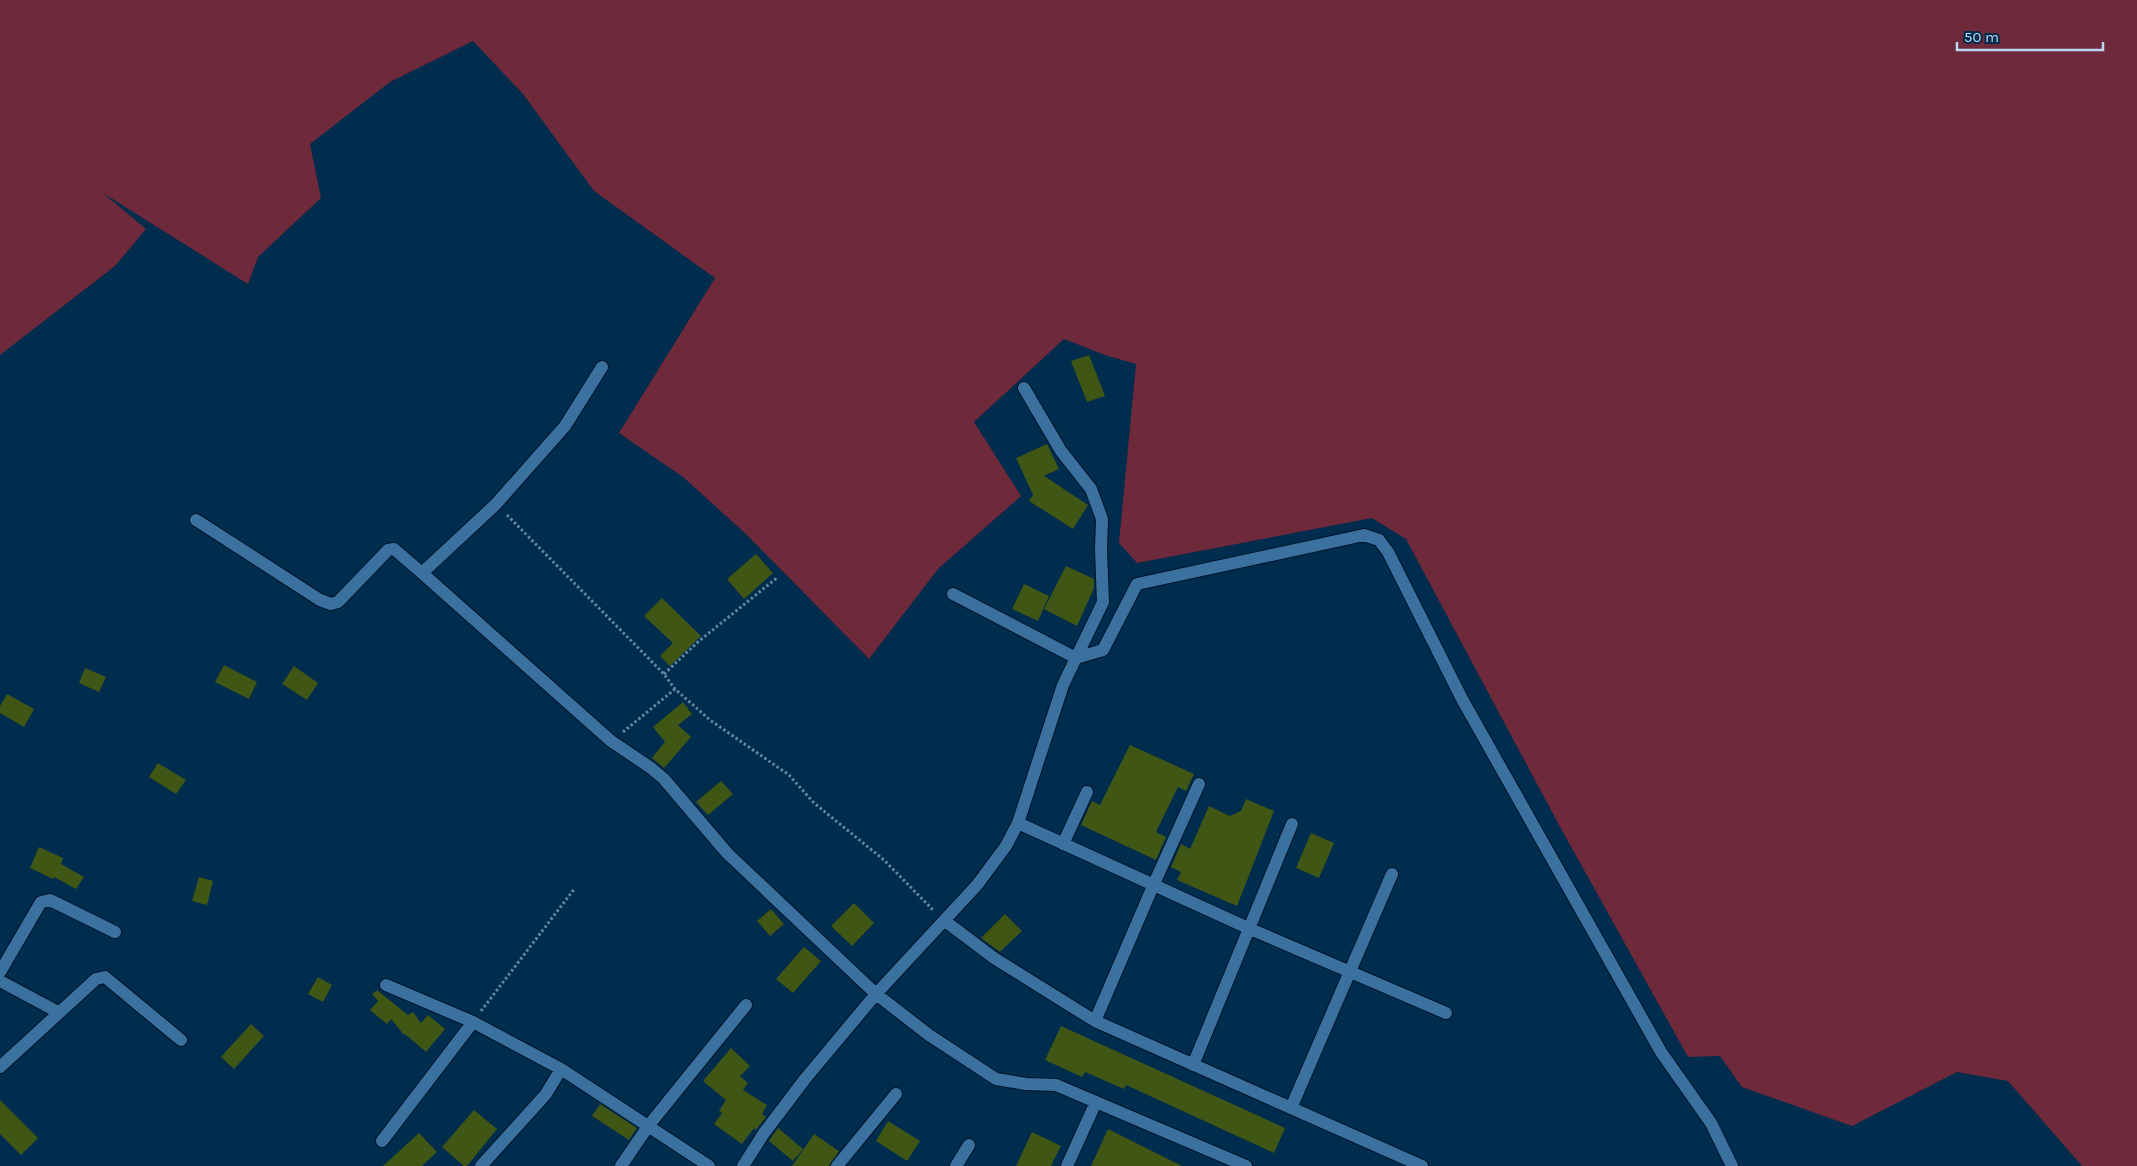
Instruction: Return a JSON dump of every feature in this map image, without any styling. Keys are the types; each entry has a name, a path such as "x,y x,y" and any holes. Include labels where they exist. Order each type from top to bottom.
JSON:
{"street":[{"path":"422,573 496,504 565,426 602,367"},
{"path":"743,1166 764,1133 805,1079 876,994 945,921 1006,846 1018,824 1052,713 1063,685 1103,602 1102,519 1091,489 1061,451 1024,388"},
{"path":"196,520 320,600 331,604 338,602 388,550 394,549 611,741 651,768 664,780 726,853 876,994 930,1034 996,1079 1026,1084 1056,1085 1246,1166"},
{"path":"953,594 1076,658 1103,650 1137,584 1364,535 1379,540 1388,552 1486,742 1661,1052 1711,1123 1732,1166"},
{"path":"1095,1021 1153,886 1200,784"},
{"path":"1063,844 1087,792"},
{"path":"1018,824 1248,928 1446,1013"},
{"path":"1193,1065 1292,824"},
{"path":"1291,1108 1392,874"},
{"path":"0,972 41,902 50,900 115,932"},
{"path":"945,921 994,958 1095,1021 1422,1166"},
{"path":"0,1068 58,1012 96,979 105,977 181,1040"},
{"path":"0,981 58,1012"},
{"path":"386,985 473,1022 561,1069 709,1166"},
{"path":"621,1166 649,1125 746,1004"},
{"path":"382,1141 473,1022"},
{"path":"481,1166 546,1094 561,1069"},
{"path":"837,1166 896,1094"},
{"path":"1067,1166 1096,1102"},
{"path":"956,1166 969,1145"}],"path":[{"path":"496,504 664,674 675,689 710,720 789,775 814,803 884,860 945,921"},
{"path":"664,674 700,641 778,577"},
{"path":"611,741 675,689"},
{"path":"473,1022 575,888"}],"shaded area":[{"path":"0,0 2137,0 2137,1166 2082,1166 2008,1081 1957,1072 1852,1126 1742,1087 1720,1056 1688,1057 1559,825 1406,539 1372,518 1137,563 1119,543 1136,364 1105,355 1064,339 974,422 1021,496 938,569 869,659 746,534 683,477 619,433 715,278 594,191 523,94 473,41 390,82 310,144 321,198 258,257 248,284 103,193 146,229 115,266 0,355"}],"building":[{"path":"1089,355 1105,396 1087,402 1071,361"},
{"path":"1047,444 1059,469 1044,476 1088,505 1073,529 1029,501 1033,495 1016,458"},
{"path":"756,554 773,573 744,599 727,579"},
{"path":"1066,566 1094,579 1094,588 1077,626 1044,609"},
{"path":"1024,584 1049,596 1038,621 1012,609"},
{"path":"662,598 701,636 670,666 660,656 673,643 644,616"},
{"path":"224,665 257,682 249,699 215,682"},
{"path":"294,666 318,683 307,700 282,684"},
{"path":"85,668 106,677 99,692 79,683"},
{"path":"7,694 34,709 24,727 0,713 0,706"},
{"path":"683,702 692,714 678,725 691,737 664,768 652,758 665,742 653,727"},
{"path":"1130,745 1194,774 1186,791 1178,787 1156,832 1166,837 1156,860 1081,825 1092,801 1100,805"},
{"path":"158,763 186,780 176,794 149,777"},
{"path":"721,781 733,794 708,815 696,802"},
{"path":"1246,799 1274,811 1237,906 1177,880 1181,872 1171,867 1181,844 1190,849 1209,806 1230,816 1241,811"},
{"path":"1311,833 1334,843 1319,878 1296,868"},
{"path":"39,847 63,858 61,864 84,877 76,889 54,877 53,879 30,868"},
{"path":"199,877 213,881 207,905 192,901"},
{"path":"854,903 874,923 852,946 831,926"},
{"path":"771,909 784,924 770,936 757,921"},
{"path":"1005,914 1022,931 1000,952 981,938"},
{"path":"804,947 821,961 793,993 776,979"},
{"path":"318,977 332,985 323,1002 308,994"},
{"path":"377,990 408,1015 413,1012 421,1023 428,1015 445,1029 426,1052 404,1035 391,1019 387,1024 370,1010 378,1001 372,994"},
{"path":"251,1024 264,1036 234,1069 221,1057"},
{"path":"1061,1026 1285,1128 1274,1153 1126,1085 1124,1089 1085,1072 1082,1077 1045,1060"},
{"path":"731,1048 750,1066 740,1076 748,1083 743,1090 767,1105 762,1114 766,1117 756,1130 754,1128 742,1144 714,1124 722,1113 719,1111 726,1100 703,1081"},
{"path":"0,1100 38,1138 21,1155 0,1134"},
{"path":"600,1104 637,1128 629,1140 592,1116"},
{"path":"474,1110 497,1129 467,1166 464,1166 442,1147"},
{"path":"888,1121 920,1141 907,1161 876,1141"},
{"path":"778,1128 803,1149 793,1161 769,1141"},
{"path":"1108,1129 1182,1166 1091,1166"},
{"path":"1032,1132 1061,1146 1051,1166 1016,1166"},
{"path":"419,1133 437,1152 422,1166 383,1166"},
{"path":"814,1134 839,1151 829,1166 792,1166"}]}
